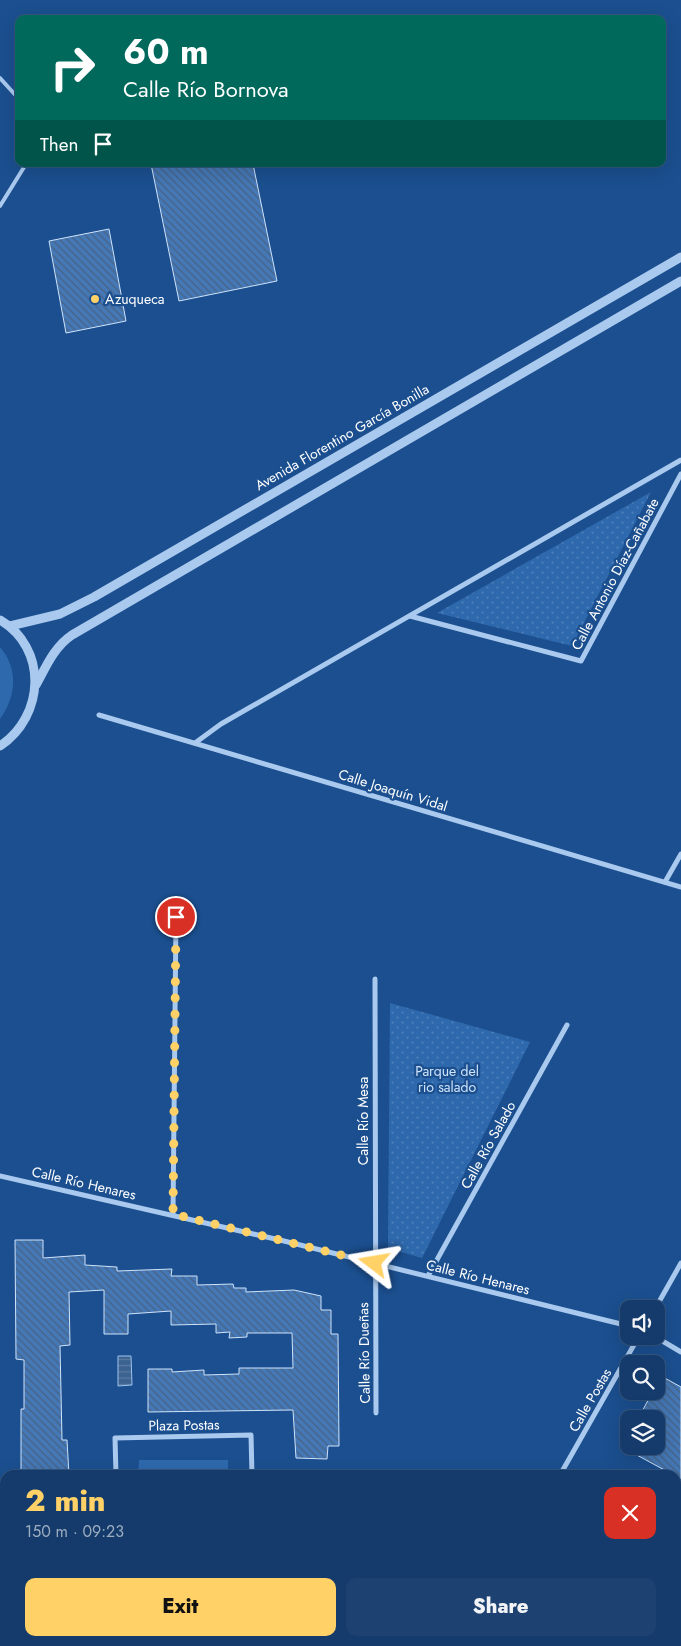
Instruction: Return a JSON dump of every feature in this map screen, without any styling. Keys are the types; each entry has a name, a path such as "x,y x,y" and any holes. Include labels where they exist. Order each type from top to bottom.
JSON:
{"street":[{"name":"Avenida Florentino García Bonilla","path":"10,626 60,614 94,597 681,257"},
{"path":"36,685 55,651 72,634 681,281"},
{"name":"Calle Antonio Díaz-Cañabate","path":"195,743 221,724 681,460"},
{"name":"Calle Antonio Díaz-Cañabate","path":"410,616 581,661 681,474"},
{"path":"0,620 10,626 25,643 34,663 36,685 32,705 24,723 11,739 0,746"},
{"name":"Calle Joaquín Vidal","path":"99,715 681,887"},
{"path":"664,882 681,854"},
{"path":"173,1214 176,917"},
{"name":"Calle Río Mesa","path":"374,1263 376,979"},
{"name":"Calle Río Salado","path":"428,1276 567,1025"},
{"name":"Calle Río Henares","path":"0,1176 173,1214 620,1324"},
{"name":"Calle Río Dueñas","path":"374,1263 376,1413"},
{"path":"660,1300 681,1263"},
{"path":"665,1343 681,1352"},
{"name":"Calle Postas","path":"563,1470 635,1345"},
{"name":"Plaza Postas","path":"116,1470 115,1438 251,1435 252,1470"}],"lane":[{"path":"0,78 15,95"},
{"path":"0,206 24,167"}],"green space":[{"path":"651,492 572,646 437,613"},
{"path":"0,647 10,664 13,683 9,702 0,719"},
{"name":"Parque del rio salado","path":"390,1003 530,1042 422,1258 388,1248"},
{"path":"139,1460 228,1460 228,1470 138,1470"}],"shaded area":[{"path":"118,1356 131,1356 132,1385 118,1386"}],"building":[{"path":"152,167 254,167 277,281 179,301"},
{"path":"109,229 126,321 66,333 49,241"},
{"path":"15,1240 43,1240 43,1258 85,1255 85,1265 117,1267 117,1271 172,1269 171,1276 197,1276 197,1285 233,1284 234,1288 246,1288 246,1292 294,1290 321,1296 321,1310 331,1310 331,1334 338,1334 339,1446 328,1446 327,1459 296,1458 293,1410 148,1412 148,1369 172,1369 172,1372 204,1370 204,1375 239,1374 239,1368 293,1368 292,1333 247,1333 247,1337 229,1338 230,1332 216,1333 216,1324 171,1325 171,1311 128,1314 128,1334 104,1334 104,1290 69,1292 70,1345 60,1346 62,1440 67,1440 69,1470 21,1470 21,1409 24,1409 24,1360 16,1359"},
{"path":"665,1378 681,1387 681,1470 664,1470 637,1455 665,1455 665,1410 643,1410 648,1400 665,1400"}],"place":[{"name":"Azuqueca","path":"95,299"}],"route":[{"path":"176,917 173,1214 374,1263"}]}
